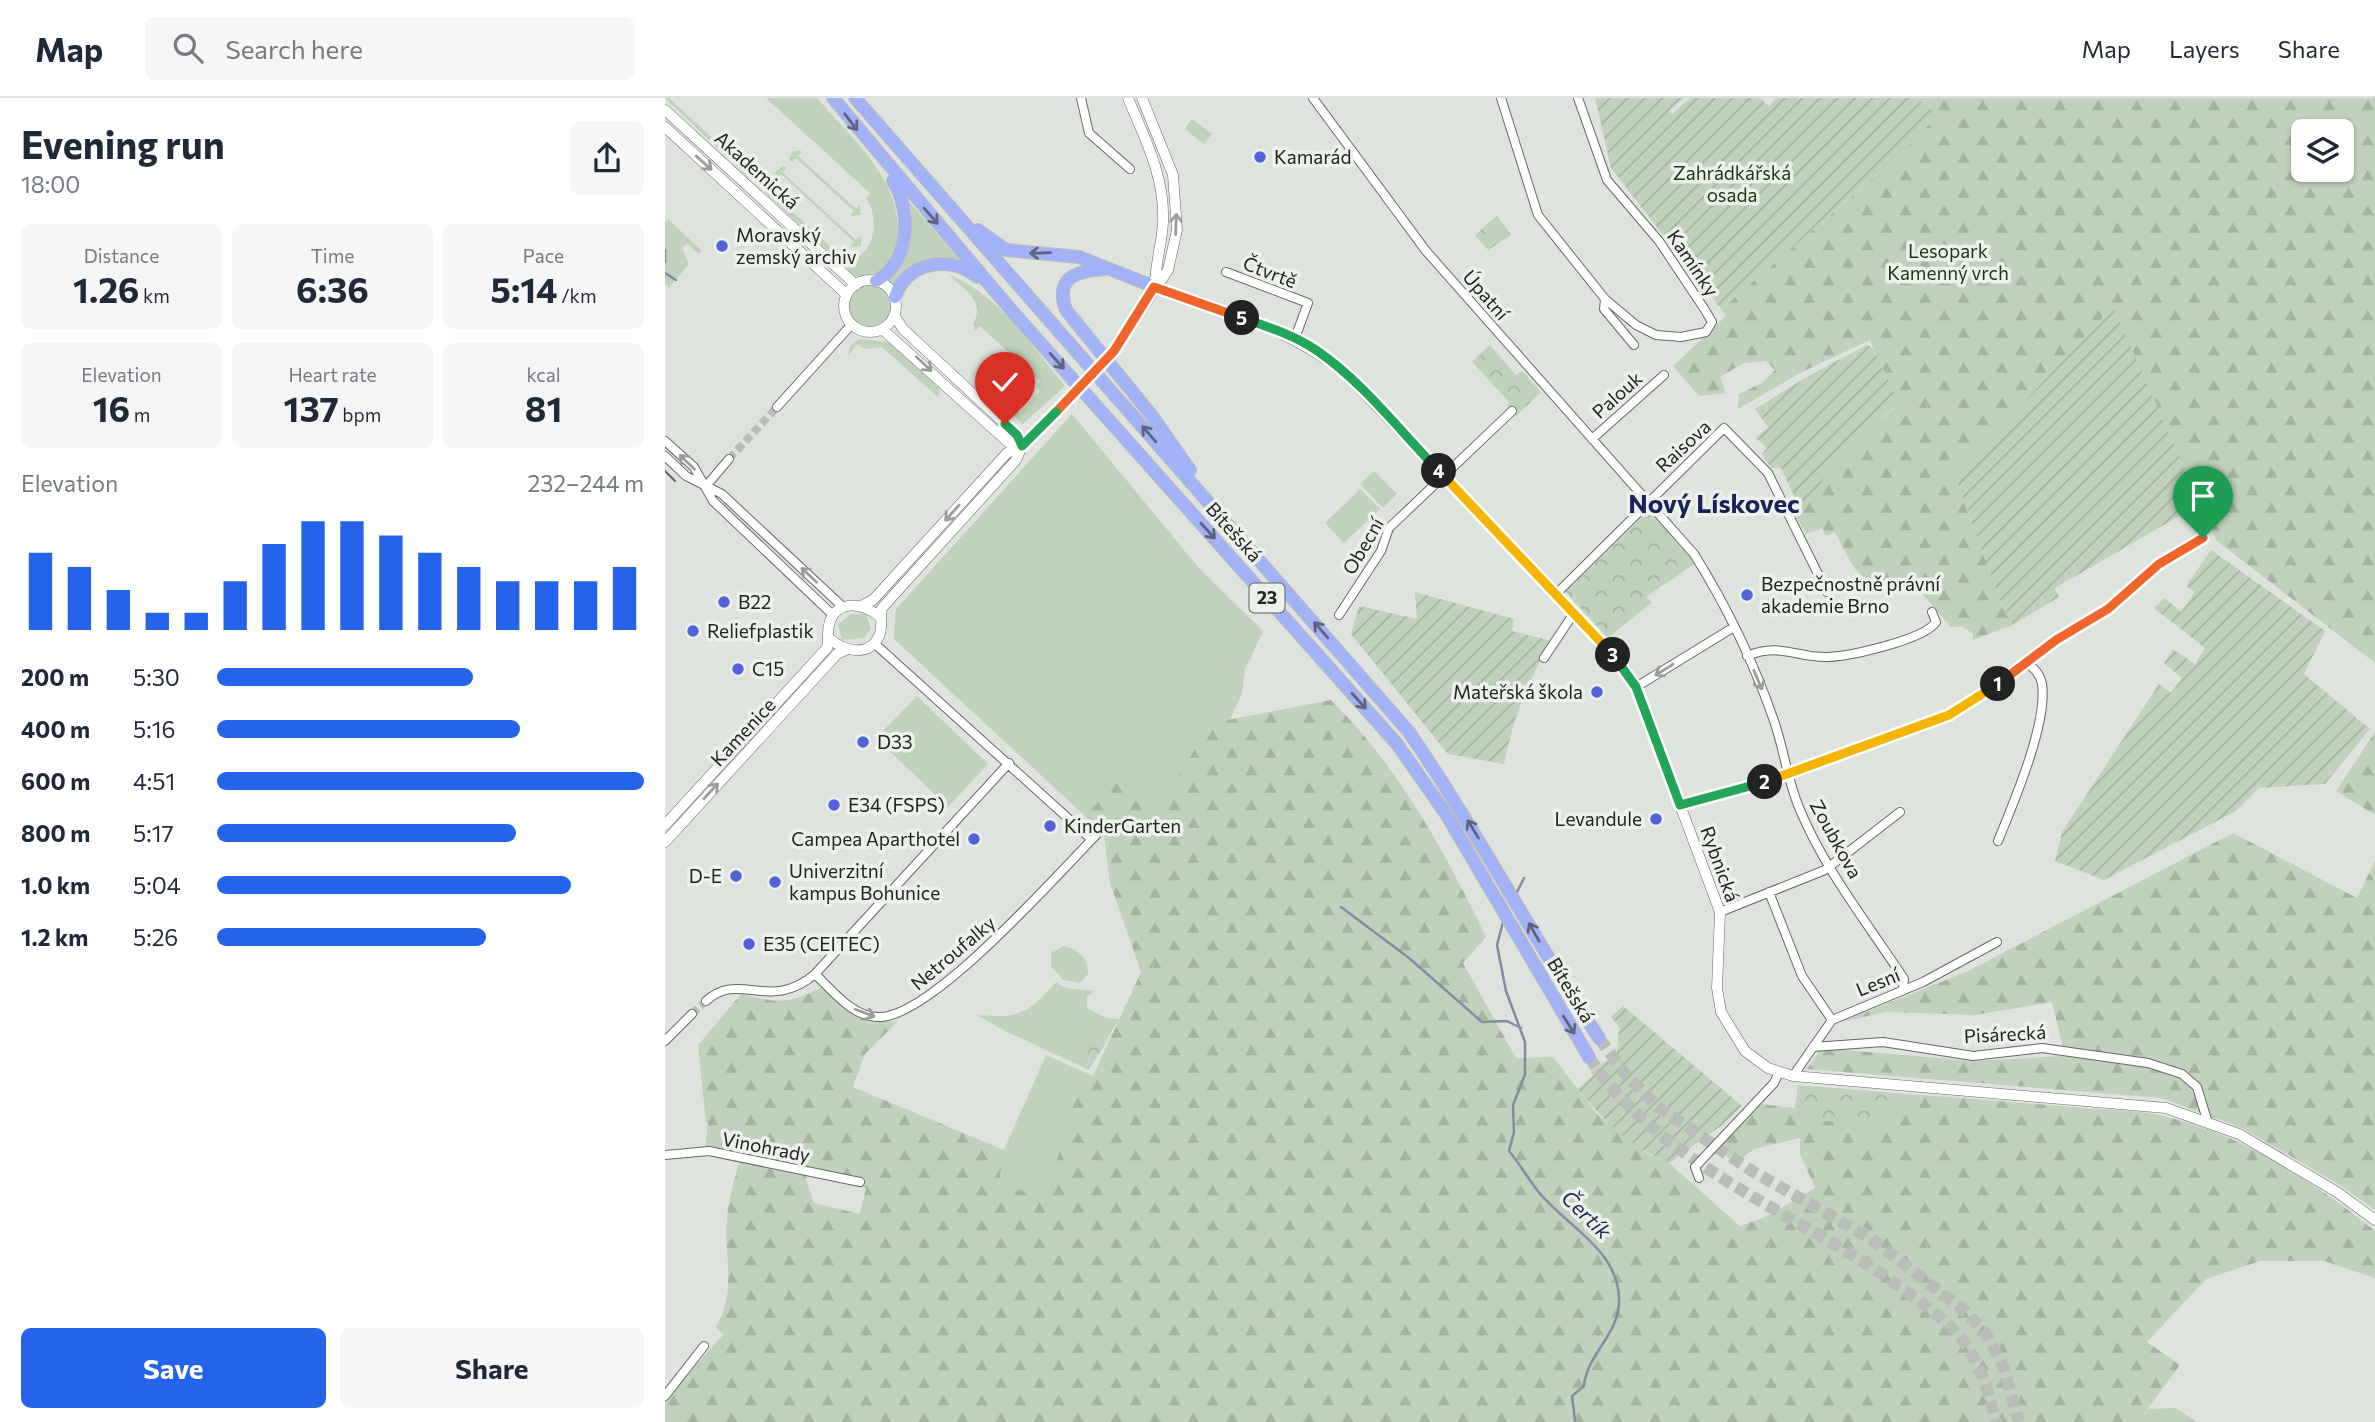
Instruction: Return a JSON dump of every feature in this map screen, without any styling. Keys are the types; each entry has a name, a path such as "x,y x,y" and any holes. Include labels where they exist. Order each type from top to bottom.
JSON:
{"highway":[{"name":"Bítešská","path":"833,98 1011,310 1397,744 1446,814 1589,1057"},
{"name":"Bítešská","path":"855,98 908,162 1409,732 1458,804 1559,977 1599,1038"},
{"path":"870,145 898,189 905,220 901,249 895,265 888,275 876,281"},
{"path":"908,162 997,246 1016,253 1063,254 1154,287"},
{"path":"895,297 904,280 916,270 933,264 951,265 972,272 1011,310"},
{"path":"1105,269 1080,271 1070,277 1063,294 1066,310 1152,415 1227,522"}],"street":[{"path":"1080,98 1089,132 1130,170"},
{"path":"1128,98 1161,185 1163,229 1155,266 1154,287"},
{"path":"665,441 694,467 713,501 833,615 843,607 861,606 873,600 1007,453 1022,446 1114,351 1154,287 1168,270 1174,248 1176,199 1168,156 1142,98"},
{"name":"Úpatní","path":"1313,98 1426,251 1648,502"},
{"name":"Kamínky","path":"1501,98 1538,215 1605,299 1636,325 1656,335 1697,335 1711,327 1705,310 1659,241 1607,180 1578,98"},
{"name":"Akademická","path":"665,110 856,285"},
{"name":"Akademická","path":"665,127 847,295"},
{"name":"Čtvrtě","path":"1226,272 1308,303 1295,338"},
{"path":"894,315 882,329 866,331 852,324 845,310 847,295 856,285 876,281 887,286 895,297 894,315 903,329 1017,435 1022,446 1016,460 881,608 880,633 874,643 1091,839"},
{"name":"Rybnická","path":"1154,287 1295,338 1345,373 1608,649 1636,687 1720,912 1717,988 1721,1012 1745,1051 1779,1072 1793,1076"},
{"name":"Palouk","path":"1605,299 1604,309 1634,345"},
{"path":"777,407 852,324"},
{"path":"882,329 1009,443 1022,446"},
{"name":"Palouk","path":"1592,439 1664,374"},
{"name":"Obecní","path":"1339,615 1381,551 1389,528 1512,411"},
{"name":"Raisova","path":"1556,594 1724,428 1768,473 1827,592"},
{"path":"665,456 686,476 722,494 843,607"},
{"path":"706,485 729,459"},
{"name":"Zoubkova","path":"1648,502 1693,554 1734,626 1774,719 1800,811 1831,866 1903,979 1903,988"},
{"path":"1680,805 1789,775 1949,715 2027,663 2056,640 2108,609 2159,564 2203,538"},
{"path":"861,606 880,617"},
{"path":"1747,656 1776,648 1808,656 1848,654 1898,641 1931,628 1936,622 1932,612"},
{"path":"1544,658 1574,613"},
{"name":"Kamenice","path":"665,825 821,655 829,638 828,626 833,615"},
{"path":"1636,687 1734,626"},
{"path":"829,638 848,649"},
{"name":"Kamenice","path":"665,842 837,654 848,649 865,649 874,643"},
{"path":"1998,841 2018,790 2040,714 2042,683 2039,674 2027,663"},
{"path":"706,1001 719,991 728,989 779,994 799,988 815,974 1009,763"},
{"path":"1720,912 1831,866 1900,812"},
{"name":"Netroufalky","path":"815,974 845,1003 860,1013 879,1018 909,1009 924,1000 1009,927 1104,827"},
{"path":"1769,892 1802,976 1832,1020 1793,1076 2166,1108 2250,1141 2337,1192 2375,1220"},
{"name":"Lesní","path":"1832,1020 1903,988 1923,982 1997,942"},
{"path":"665,1041 692,1014"},
{"name":"Pisárecká","path":"1813,1047 1883,1042 1973,1056 2042,1048 2148,1063 2182,1074 2197,1087 2208,1123"},
{"path":"1699,1178 1695,1167 1774,1083 1779,1072"},
{"name":"Vinohrady","path":"665,1154 709,1152 860,1182"},
{"path":"665,1396 703,1346"}],"green space":[{"path":"665,98 669,98 752,175 749,178"},
{"path":"766,98 817,98 872,161 892,196 897,216 898,241 895,256 892,264 882,274 866,277 846,272 848,269 764,192 767,189 841,256 845,252 860,255 870,244 874,228 872,211 866,198 870,193"},
{"name":"Zahrádkářská osada","path":"1595,98 1684,98 1670,110 1672,114 1690,98 1760,98 1769,106 1777,98 1915,98 1938,115 1901,154 1721,309 1611,168"},
{"name":"Lesopark Kamenný vrch","path":"1915,98 2375,98 2375,663 2216,540 2113,307 1955,477 2003,608 2013,625 1973,640 1973,634 1962,626 1951,627 1910,580 1881,584 1862,576 1848,558 1835,532 1826,536 1822,528 1806,534 1794,513 1808,502 1837,459 1844,457 1860,437 1899,404 1870,340 1804,371 1738,409 1739,394 1762,383 1775,370 1766,361 1744,363 1720,377 1726,393 1699,396 1673,366 1726,316 1721,309 1901,154 1937,115"},
{"path":"1192,119 1212,134 1204,144 1185,129"},
{"path":"794,151 802,151 798,156 856,209 860,205 861,215 850,216 854,211 796,158 792,162 789,158"},
{"path":"783,166 786,168 783,173 856,240 861,236 861,246 850,247 854,242 781,174 776,179 775,172"},
{"path":"906,198 962,262 935,260 893,288 884,280 900,264 904,254 907,232"},
{"path":"1497,215 1511,235 1488,250 1475,235"},
{"path":"668,219 702,251 699,254 687,244 682,248 689,264 669,288 665,284 665,222"},
{"path":"949,275 967,284 999,308 1065,386 1023,424 1013,415 1017,410 1020,413 1040,391 1036,386 1040,381 980,326 975,331 975,302"},
{"path":"870,285 885,291 891,306 885,321 870,327 855,321 849,306 855,291"},
{"path":"2113,306 2200,504 2055,588 2059,597 2013,625 2003,608 1955,477"},
{"path":"859,339 888,342 940,387 938,397 882,347 865,349 858,344 848,355 850,346"},
{"path":"1490,345 1516,375 1522,371 1541,392 1516,416 1507,406 1510,403 1472,362"},
{"path":"1867,345 1874,349 1899,403 1860,437 1844,457 1837,459 1808,502 1794,513 1790,503 1795,498 1781,468 1771,468 1762,454 1767,448 1756,438 1768,427 1755,409 1810,375"},
{"path":"1072,414 1198,567 1263,631 1245,670 1242,693 1230,720 1212,723 1158,806 1093,808 1085,816 894,639 896,609"},
{"path":"1374,471 1397,494 1383,508 1360,484"},
{"path":"1360,489 1380,509 1344,543 1325,523"},
{"path":"1649,510 1696,563 1647,596 1651,603 1608,638 1566,592"},
{"path":"2211,550 2325,631 2304,674 2370,729 2325,784 2259,788 2236,811 2104,880 2055,861 2062,832 2159,684 2171,693 2182,678 2164,663 2173,649 2195,664 2205,648 2154,608 2165,598 2181,612 2195,592 2186,586"},
{"path":"1415,592 1514,619 1512,631 1551,641 1522,701 1504,764 1448,754 1351,634 1359,606 1417,619"},
{"path":"851,614 866,614 871,629 864,638 842,640 838,624"},
{"path":"917,696 988,764 948,807 876,738"},
{"path":"1331,700 1356,726 1399,782 1454,874 1486,937 1463,963 1516,1058 1553,1057 1597,1114 1648,1154 1669,1163 1740,1226 1765,1217 1815,1188 1800,1154 1800,1138 1754,1149 1734,1164 1718,1147 1760,1104 1795,1108 1802,1119 1853,1122 1902,1104 1906,1094 2127,1111 2160,1115 2199,1126 2253,1149 2304,1179 2375,1231 2375,1278 2324,1261 2260,1261 2206,1279 2147,1342 2180,1365 2138,1422 665,1422 665,1399 723,1335 716,1327 728,1287 727,1217 742,1154 705,1149 708,1123 698,1045 741,994 782,1001 800,997 822,987 869,1023 898,1021 865,1054 853,1087 1004,1150 999,1183 1046,1198 1079,1083 1093,1076 1141,972 1110,883 1104,835 1108,830 1100,823 1095,827 1085,816 1124,775 1158,806 1212,723","holes":["807,1175 866,1188 860,1214 814,1203 806,1180"]},
{"path":"2375,732 2375,815 2336,791"},
{"path":"2233,833 2357,898 2375,861 2375,1210 2340,1185 2242,1128 2161,1098 1807,1069 1821,1048 1973,1061 2065,1056 2052,1002 1975,1015 1886,1012 1841,1022 1968,971"},
{"path":"1064,946 1078,952 1087,963 1088,974 1080,983 1063,980 1051,966 1051,953"},
{"path":"1056,982 1066,988 1094,991 1087,997 1087,1008 1106,1018 1119,1019 1089,1070 975,1014 1001,1016 1021,1012 1038,1001"},
{"path":"1623,1006 1742,1106 1721,1126 1669,1163 1630,1141 1597,1112 1578,1089 1593,1076 1591,1072 1617,1052 1619,1027 1611,1017"},
{"path":"1097,1038 1106,1043 1089,1068 1085,1066 1082,1045"},
{"path":"1046,1055 1093,1076 1079,1083 1046,1198 999,1183 1004,1150"},
{"path":"1798,1085 1906,1094 1902,1104 1868,1137 1853,1122 1802,1119 1795,1108"},
{"path":"2175,1408 2198,1422 2138,1422 2149,1409"}],"waterway":[{"path":"665,250 665,262"},
{"path":"665,273 676,280"},
{"name":"Čertík","path":"1516,894 1524,878"},
{"name":"Čertík","path":"1341,907 1409,958 1482,1022 1507,1021 1521,1028"},
{"name":"Čertík","path":"1503,922 1497,945 1506,991 1525,1042 1525,1075 1513,1105 1514,1132 1509,1151 1537,1190 1602,1254 1617,1284 1619,1303 1613,1325 1590,1365 1584,1386 1572,1396 1575,1420"}],"tunnel":[{"path":"729,459 777,407"},
{"path":"692,1014 706,1001"},
{"path":"1599,1038 1626,1075 1658,1107 1752,1171 1870,1238 1966,1312 1986,1334 2003,1366 2019,1422"},
{"path":"1589,1057 1618,1095 1652,1127 1689,1156 1729,1183 1854,1256 1943,1320 1973,1356 1985,1384 1996,1422"}],"tram line":[{"path":"665,471 675,481"}],"place":[{"name":"Kamarád","path":"1260,157"},
{"name":"Moravský zemský archiv","path":"722,246"},
{"name":"Bezpečnostně právní akademie Brno","path":"1747,595"},
{"name":"B22","path":"724,602"},
{"name":"Reliefplastik","path":"693,631"},
{"name":"C15","path":"738,669"},
{"name":"Mateřská škola","path":"1597,692"},
{"name":"D33","path":"863,742"},
{"name":"E34 (FSPS)","path":"834,805"},
{"name":"Levandule","path":"1656,819"},
{"name":"KinderGarten","path":"1050,826"},
{"name":"Campea Aparthotel","path":"974,839"},
{"name":"D-E","path":"736,876"},
{"name":"Univerzitní kampus Bohunice","path":"775,882"},
{"name":"E35 (CEITEC)","path":"749,944"}],"district":[{"name":"Nový Lískovec","path":"1714,504"}],"route":[{"path":"1005,424 1017,435 1022,446 1114,351 1154,287 1283,332 1316,350 1345,373 1608,649 1636,687 1680,805 1789,775 1949,715 2013,674 2071,630 2108,609 2159,564 2203,538"}]}
